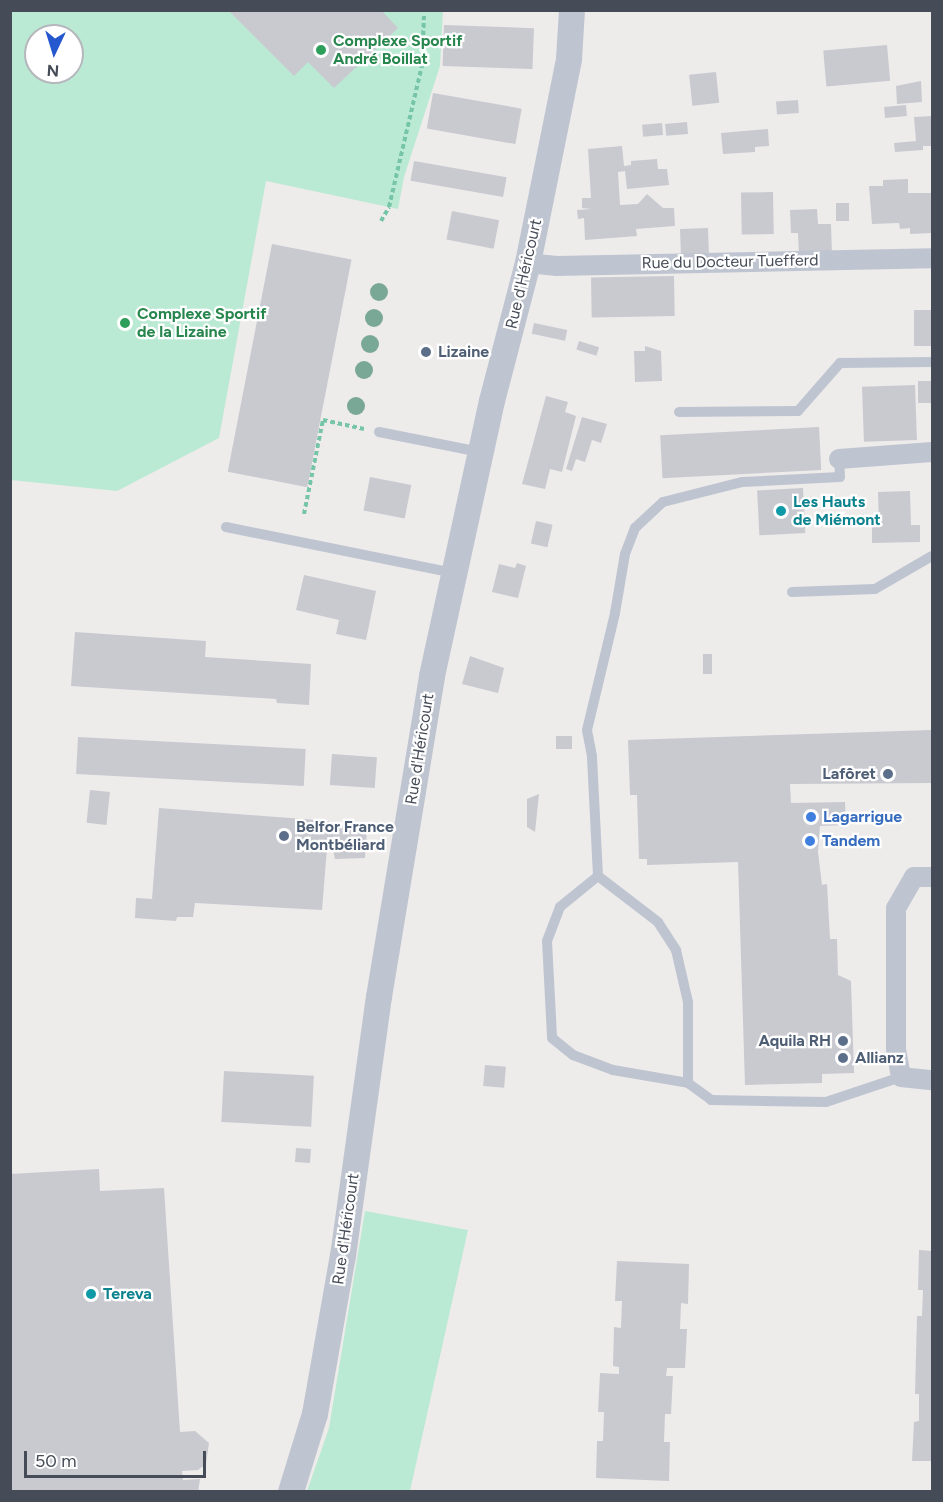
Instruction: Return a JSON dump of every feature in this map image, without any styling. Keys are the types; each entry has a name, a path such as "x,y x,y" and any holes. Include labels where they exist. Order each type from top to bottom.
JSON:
{"street":[{"name":"Rue d'Héricourt","path":"291,1491 315,1414 343,1256 382,974 432,676 480,453 528,263 569,59 572,10"},
{"name":"Rue du Docteur Tuefferd","path":"528,263 557,266 933,258"},
{"path":"839,459 933,452"},
{"path":"933,877 914,877 896,908 896,1049 902,1077 933,1080"}],"lane":[{"path":"679,412 798,411 840,363 933,362"},
{"path":"379,432 480,453"},
{"path":"688,1083 687,1002 676,950 658,922 598,876 592,756 587,730 615,613 625,554 635,528 663,502 731,485 840,477 839,459"},
{"path":"226,527 454,573"},
{"path":"792,592 875,589 933,556"},
{"path":"598,876 560,908 547,941 552,1038 573,1055 613,1070 688,1083 711,1100 826,1102 902,1077"}],"path":[{"path":"381,220 389,207 422,65 424,16"},
{"path":"304,514 323,420 379,432"}],"green space":[{"name":"Complexe Sportif de la Lizaine","path":"11,11 443,11 440,66 404,177 398,209 266,181 219,438 117,491 11,480"},
{"path":"365,1211 468,1230 410,1491 307,1491 329,1428"}],"building":[{"name":"Complexe Sportif André Boillat","path":"228,10 381,10 398,28 334,88 308,62 294,76"},
{"path":"444,25 534,28 533,69 443,66"},
{"path":"887,45 890,81 826,86 823,51"},
{"path":"716,72 719,103 692,106 689,75"},
{"path":"921,81 922,102 897,104 896,86"},
{"path":"433,93 522,109 515,144 427,128"},
{"path":"798,100 799,113 777,115 776,102"},
{"path":"906,105 907,116 885,118 884,107"},
{"path":"932,116 932,146 923,146 923,150 895,152 894,143 916,141 914,117"},
{"path":"687,122 688,134 666,136 665,124"},
{"path":"662,123 663,135 643,137 642,125"},
{"path":"768,129 769,146 755,147 755,152 723,154 721,133"},
{"path":"622,146 624,166 631,165 631,161 657,159 658,169 667,169 669,185 627,189 625,171 618,172 620,205 638,204 647,194 663,208 674,208 675,226 636,229 637,236 585,240 584,218 578,219 577,210 591,209 582,208 582,198 591,198 588,149"},
{"path":"414,161 507,177 503,197 411,181"},
{"path":"908,179 908,193 932,193 932,233 910,234 910,228 900,229 899,223 872,224 869,186 883,186 883,180"},
{"path":"773,192 774,234 742,235 741,193"},
{"path":"836,203 849,203 849,221 836,221"},
{"path":"817,209 818,224 831,224 832,255 799,256 798,233 791,233 790,210"},
{"path":"452,211 499,220 494,249 446,239"},
{"path":"708,228 709,258 681,259 680,229"},
{"path":"272,244 352,259 307,487 228,472"},
{"path":"674,276 675,316 592,317 591,277"},
{"path":"914,310 932,310 932,346 914,346"},
{"path":"534,323 567,330 565,341 532,334"},
{"path":"579,341 599,347 596,356 576,350"},
{"path":"645,346 661,351 662,381 635,382 634,351 645,351"},
{"path":"918,381 932,381 932,403 918,403"},
{"path":"915,385 917,440 864,442 862,387"},
{"path":"546,396 568,402 565,412 576,416 562,472 550,469 545,489 522,484"},
{"path":"582,417 607,424 601,443 592,440 585,462 576,459 572,471 566,469"},
{"path":"819,427 821,470 662,478 660,435"},
{"path":"370,477 411,485 405,518 364,510"},
{"name":"Les Hauts de Miémont","path":"803,488 805,533 759,535 757,490"},
{"path":"910,491 911,525 920,525 920,542 872,543 872,526 879,525 878,492"},
{"path":"536,521 553,525 547,547 531,543"},
{"path":"517,563 526,566 518,598 492,592 499,564 515,568"},
{"path":"304,575 376,591 366,640 336,634 339,620 296,610"},
{"path":"75,632 206,641 205,657 311,664 309,705 277,703 276,699 71,686"},
{"path":"703,654 712,654 712,674 703,674"},
{"path":"470,656 504,668 498,693 462,684"},
{"path":"932,730 932,783 790,784 791,803 845,802 846,825 820,826 818,852 822,885 827,884 830,939 837,939 838,975 851,981 854,1073 822,1074 822,1083 745,1085 738,862 647,865 647,859 639,859 637,795 630,795 628,740"},
{"path":"556,736 572,736 572,749 556,749"},
{"path":"78,737 306,749 304,786 76,774"},
{"path":"332,754 377,757 375,788 330,785"},
{"path":"90,790 110,792 106,825 87,823"},
{"path":"539,794 535,832 527,827 527,799"},
{"path":"159,808 329,821 329,832 334,832 334,826 367,829 365,858 335,859 333,849 327,848 322,910 195,903 193,917 177,917 176,921 135,918 136,898 152,899"},
{"path":"485,1065 506,1067 504,1088 483,1086"},
{"path":"224,1071 314,1076 311,1127 221,1122"},
{"path":"296,1148 311,1149 310,1163 295,1162"},
{"name":"Tereva","path":"99,1169 100,1191 164,1188 180,1432 195,1431 209,1443 206,1464 198,1470 182,1471 183,1480 200,1479 198,1492 10,1492 10,1174"},
{"path":"919,1250 932,1251 932,1461 912,1461 914,1422 919,1421 919,1394 915,1394 917,1316 922,1316 923,1290 918,1290"},
{"path":"617,1261 689,1264 688,1304 681,1303 680,1329 687,1329 685,1368 667,1368 666,1376 673,1376 671,1414 665,1414 664,1442 670,1442 669,1481 596,1478 597,1441 603,1441 604,1412 598,1412 600,1373 619,1374 619,1367 613,1366 614,1327 621,1328 622,1301 615,1301"}],"place":[{"name":"Complexe Sportif André Boillat","path":"321,50"},
{"name":"Complexe Sportif de la Lizaine","path":"125,323"},
{"name":"Lizaine","path":"426,352"},
{"name":"Les Hauts de Miémont","path":"781,511"},
{"name":"Lafôret","path":"888,774"},
{"name":"Lagarrigue","path":"811,817"},
{"name":"Belfor France Montbéliard","path":"284,836"},
{"name":"Tandem","path":"810,841"},
{"name":"Aquila RH","path":"843,1041"},
{"name":"Allianz","path":"843,1058"},
{"name":"Tereva","path":"91,1294"}]}
